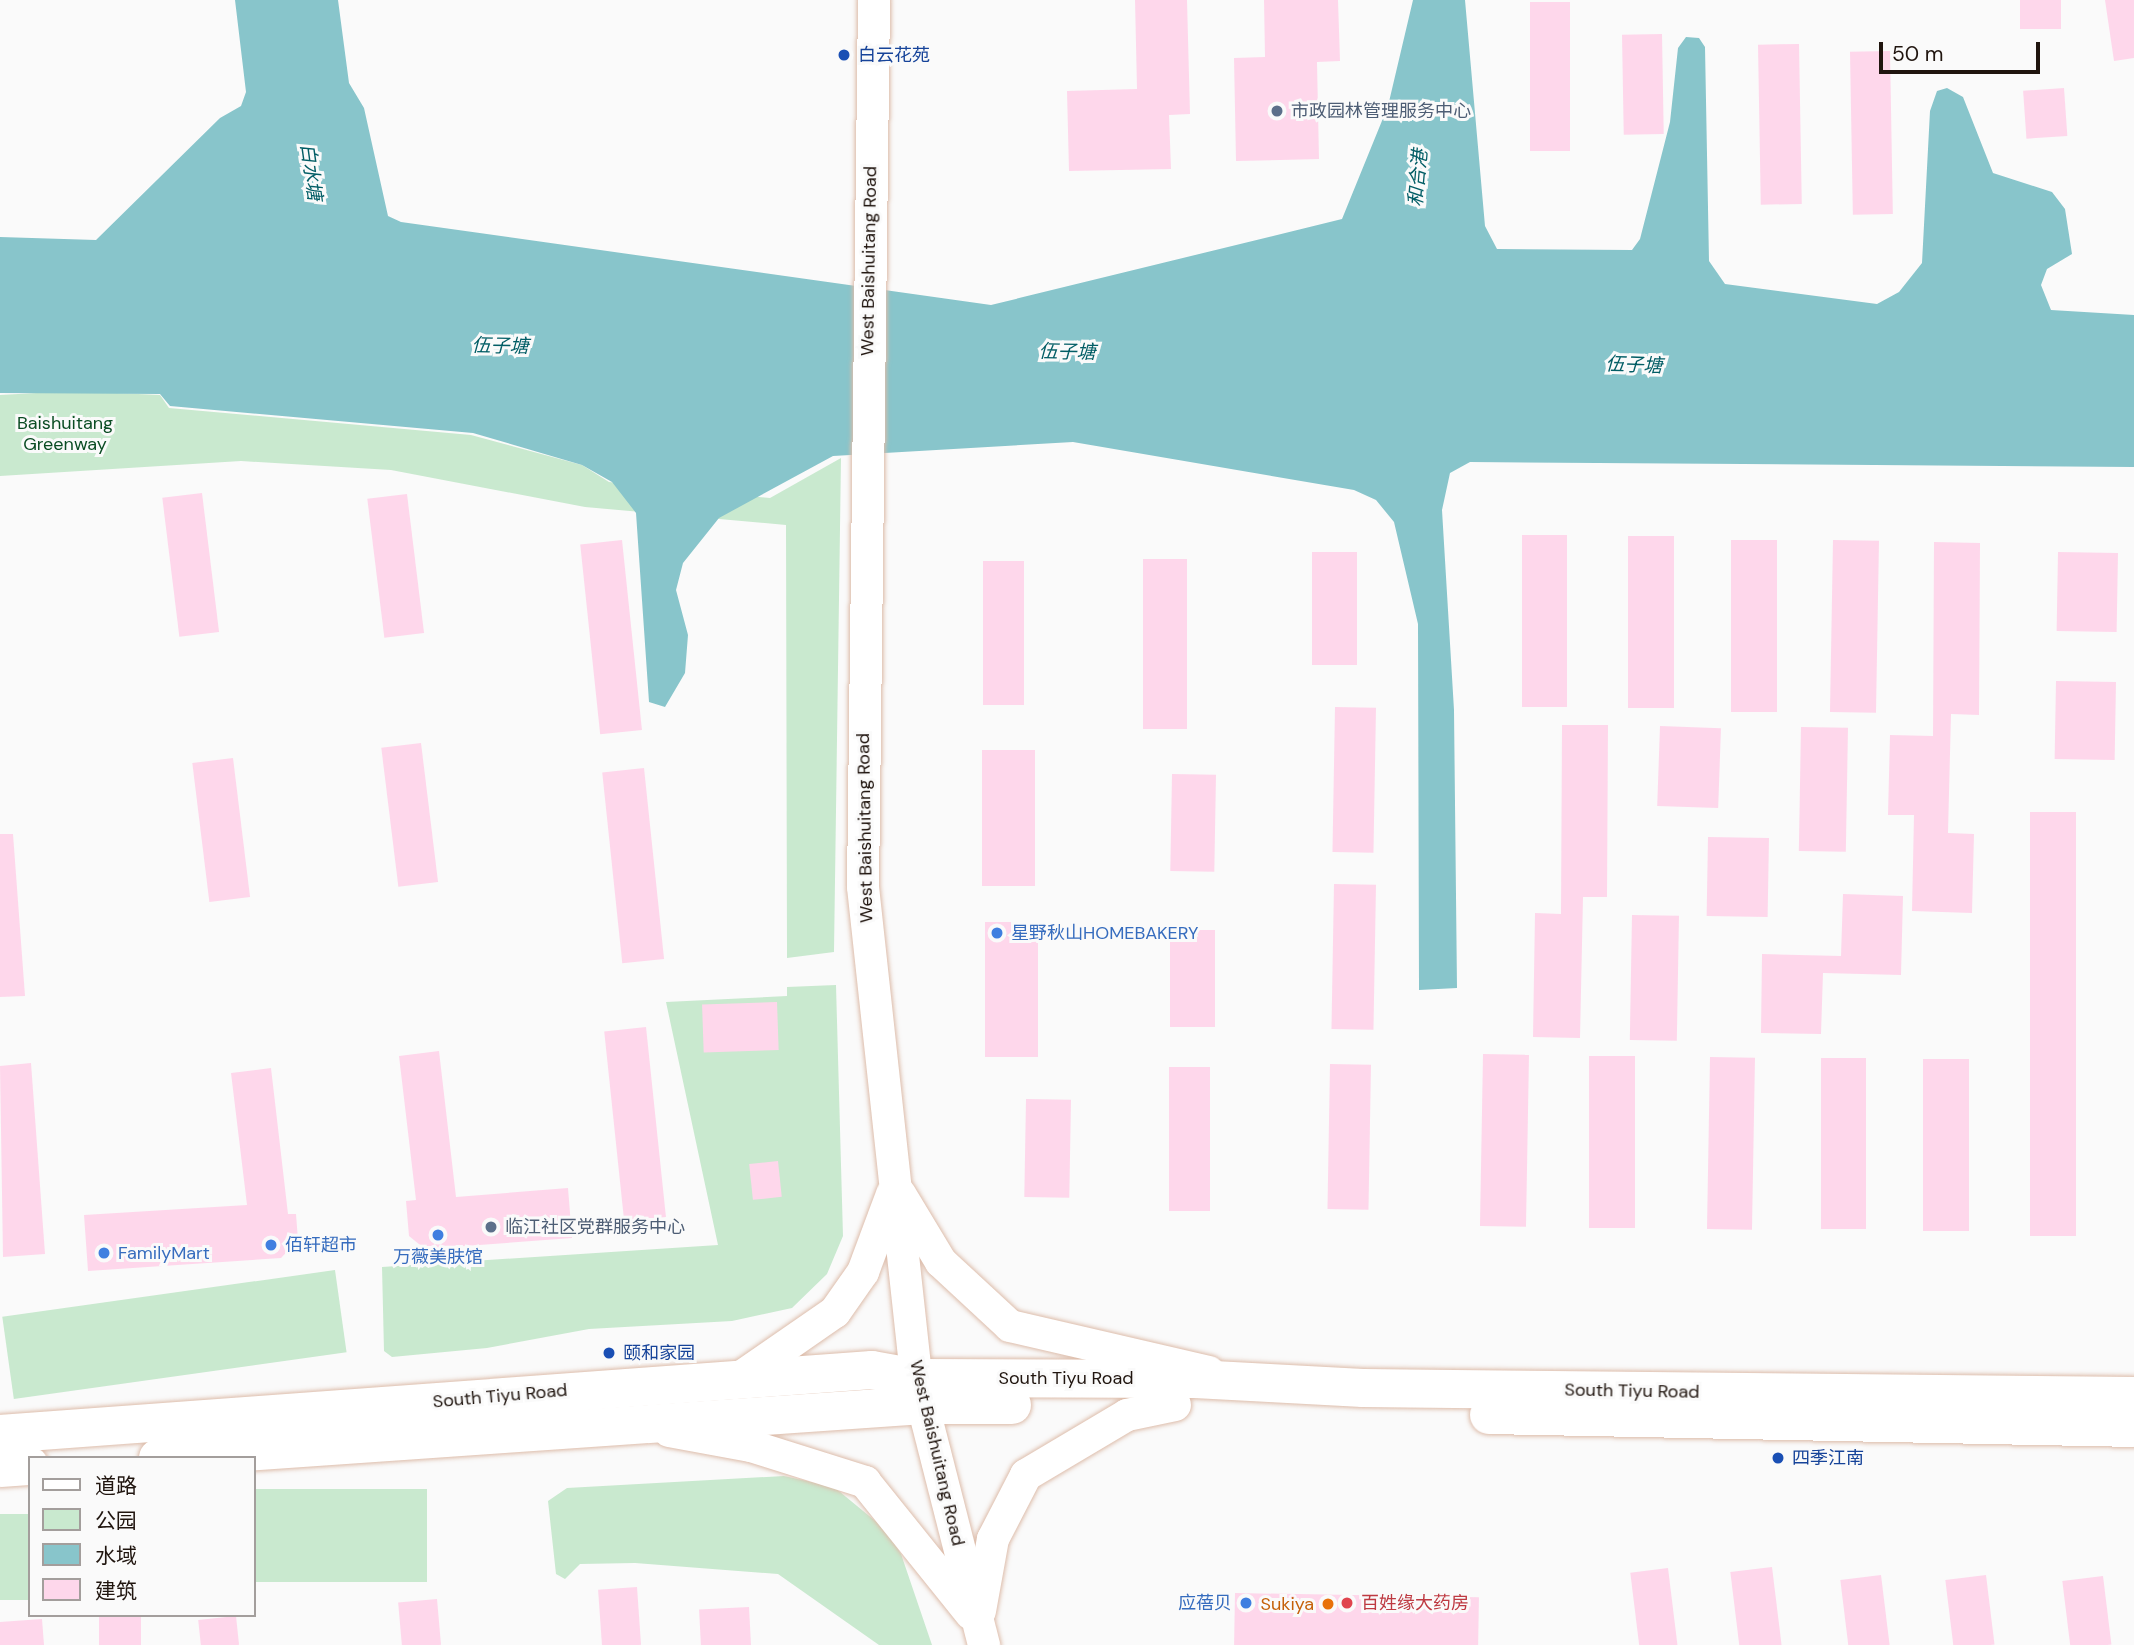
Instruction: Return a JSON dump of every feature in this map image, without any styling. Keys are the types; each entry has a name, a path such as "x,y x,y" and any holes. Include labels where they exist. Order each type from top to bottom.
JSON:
{"main road":[{"name":"South Tiyu Road","path":"0,1434 741,1377 872,1370 919,1392 1175,1405 1779,1425 2134,1428"},
{"name":"South Tiyu Road","path":"187,1456 636,1425 919,1392 1230,1381 2134,1396"},
{"path":"0,1468 28,1466"}],"street":[{"name":"West Baishuitang Road","path":"874,0 863,553 863,887 919,1392 981,1634"},
{"path":"741,1377 835,1312 863,1272 895,1186"},
{"path":"895,1186 941,1262 1010,1326 1182,1362 1230,1381"},
{"path":"981,1634 993,1539 1026,1475 1127,1415 1175,1405"},
{"path":"636,1425 751,1446 865,1482 981,1634"}],"green space":[{"name":"Baishuitang Greenway","path":"73,391 160,395 169,408 471,435 582,465 609,482 770,498 841,458 834,952 787,958 786,525 585,507 391,470 241,461 0,476 0,395"},
{"path":"836,985 843,1236 827,1274 792,1308 732,1321 589,1329 487,1348 392,1357 384,1351 382,1267 718,1245 666,1002 787,996 787,987"},
{"path":"335,1270 347,1352 14,1399 2,1317"},
{"path":"784,1476 834,1487 885,1529 901,1554 932,1645 879,1645 778,1574 635,1563 580,1564 565,1579 556,1574 548,1501 567,1488"},
{"path":"256,1489 427,1489 427,1582 256,1582"},
{"path":"0,1514 28,1514 28,1600 0,1600"}],"water":[{"path":"235,0 338,0 349,83 364,108 388,216 401,222 991,305 1342,219 1388,106 1413,0 1465,0 1485,226 1497,249 1632,250 1640,239 1670,122 1678,48 1686,37 1699,38 1705,47 1709,261 1725,284 1877,304 1899,292 1922,263 1930,111 1937,91 1947,88 1963,97 1993,173 2052,192 2065,209 2072,254 2047,269 2041,285 2051,310 2134,315 2134,467 1470,462 1450,473 1442,510 1454,710 1457,988 1419,990 1418,624 1394,522 1376,500 1354,490 1073,442 833,456 719,518 683,563 676,590 688,635 685,673 665,707 649,702 636,513 612,482 582,465 473,433 170,406 160,394 0,393 0,237 96,240 220,118 241,106 246,92"}],"building":[{"path":"1135,0 1187,0 1190,114 1169,115 1171,169 1069,171 1067,91 1137,89"},
{"name":"市政园林管理服务中心","path":"1264,0 1338,0 1340,61 1317,62 1319,159 1236,161 1234,58 1265,57"},
{"path":"2020,0 2061,0 2061,29 2020,29"},
{"path":"2105,0 2134,0 2134,58 2114,61"},
{"path":"1530,2 1570,2 1570,151 1530,151"},
{"path":"1662,34 1664,134 1624,135 1622,35"},
{"path":"1799,44 1802,204 1761,205 1758,45"},
{"path":"1890,51 1893,214 1853,215 1850,52"},
{"path":"2064,88 2067,136 2026,139 2023,91"},
{"path":"202,493 219,632 179,637 162,498"},
{"path":"407,494 424,633 384,638 367,499"},
{"path":"1522,535 1567,535 1567,707 1522,707"},
{"path":"1628,536 1674,536 1674,708 1628,708"},
{"path":"622,540 642,730 600,734 580,544"},
{"path":"1731,540 1777,540 1777,712 1731,712"},
{"path":"1833,540 1879,541 1876,713 1830,712"},
{"path":"1934,542 1980,543 1979,715 1951,714 1948,833 1974,834 1972,913 1912,911 1914,815 1888,815 1890,735 1933,736"},
{"path":"1312,552 1357,552 1357,665 1312,665"},
{"path":"2058,552 2118,553 2117,632 2057,631"},
{"path":"1143,559 1187,559 1187,729 1143,729"},
{"path":"983,561 1024,561 1024,705 983,705"},
{"path":"2056,681 2116,682 2115,760 2055,759"},
{"path":"1335,707 1376,708 1373,853 1332,852"},
{"path":"1562,725 1608,725 1607,897 1583,897 1580,1038 1533,1037 1535,913 1561,914"},
{"path":"1660,726 1721,728 1718,808 1657,806"},
{"path":"1801,727 1848,728 1846,852 1799,851"},
{"path":"421,743 438,882 398,887 381,748"},
{"path":"982,750 1035,750 1035,886 982,886"},
{"path":"233,758 250,897 209,902 192,763"},
{"path":"644,768 664,959 622,963 602,772"},
{"path":"1172,774 1216,775 1214,872 1170,871"},
{"path":"2030,812 2076,812 2076,1236 2030,1236"},
{"path":"0,834 13,834 25,996 0,997"},
{"path":"1708,837 1769,838 1768,917 1707,916"},
{"path":"1334,884 1376,885 1373,1030 1331,1029"},
{"path":"1843,894 1903,896 1901,975 1823,973 1821,1034 1761,1033 1762,954 1841,956"},
{"path":"1632,915 1679,916 1677,1041 1630,1040"},
{"path":"985,922 1038,922 1038,1057 985,1057"},
{"path":"1170,930 1215,930 1215,1027 1170,1027"},
{"path":"777,1002 779,1050 704,1053 702,1005"},
{"path":"646,1027 666,1217 624,1221 604,1031"},
{"path":"439,1051 456,1197 568,1188 572,1238 425,1249 409,1236 406,1201 416,1200 399,1056"},
{"path":"1483,1054 1529,1055 1526,1227 1480,1226"},
{"path":"1589,1056 1635,1056 1635,1228 1589,1228"},
{"path":"1710,1057 1755,1058 1752,1230 1707,1229"},
{"path":"1821,1058 1866,1058 1866,1229 1821,1229"},
{"path":"1923,1059 1969,1059 1969,1231 1923,1231"},
{"path":"31,1063 45,1254 3,1257 0,1066"},
{"path":"1330,1064 1371,1065 1368,1210 1327,1209"},
{"path":"1169,1067 1210,1067 1210,1211 1169,1211"},
{"path":"271,1068 288,1214 296,1214 298,1240 281,1258 88,1271 84,1215 247,1205 231,1073"},
{"path":"1026,1099 1071,1100 1069,1198 1024,1197"},
{"path":"778,1161 782,1197 753,1200 749,1164"},
{"path":"1772,1567 1782,1645 1739,1645 1730,1572"},
{"path":"1668,1568 1677,1645 1639,1645 1630,1573"},
{"path":"1881,1575 1890,1645 1848,1645 1840,1580"},
{"path":"1986,1575 1995,1644 1953,1645 1945,1580"},
{"path":"2103,1576 2111,1644 2070,1645 2062,1581"},
{"path":"637,1587 641,1645 602,1645 598,1590"},
{"path":"1235,1593 1479,1597 1478,1645 1234,1645"},
{"path":"437,1599 441,1645 402,1645 398,1602"},
{"path":"749,1607 751,1645 701,1645 699,1610"},
{"path":"99,1617 141,1617 141,1645 99,1645"},
{"path":"236,1617 239,1645 201,1645 198,1620"},
{"path":"42,1619 44,1645 0,1645 0,1622"}],"place":[{"name":"白云花苑","path":"844,55"},
{"name":"市政园林管理服务中心","path":"1277,111"},
{"name":"星野秋山HOMEBAKERY","path":"997,933"},
{"name":"临江社区党群服务中心","path":"491,1227"},
{"name":"万薇美肤馆","path":"438,1235"},
{"name":"佰轩超市","path":"271,1245"},
{"name":"FamilyMart","path":"104,1253"},
{"name":"颐和家园","path":"609,1353"},
{"name":"四季江南","path":"1778,1458"},
{"name":"应蓓贝","path":"1246,1603"},
{"name":"百姓缘大药房","path":"1347,1603"},
{"name":"Sukiya","path":"1328,1604"}],"water label":[{"name":"白水塘","path":"311,172"},
{"name":"和合港","path":"1418,178"},
{"name":"伍子塘","path":"500,346"},
{"name":"伍子塘","path":"1067,352"},
{"name":"伍子塘","path":"1634,365"}]}
